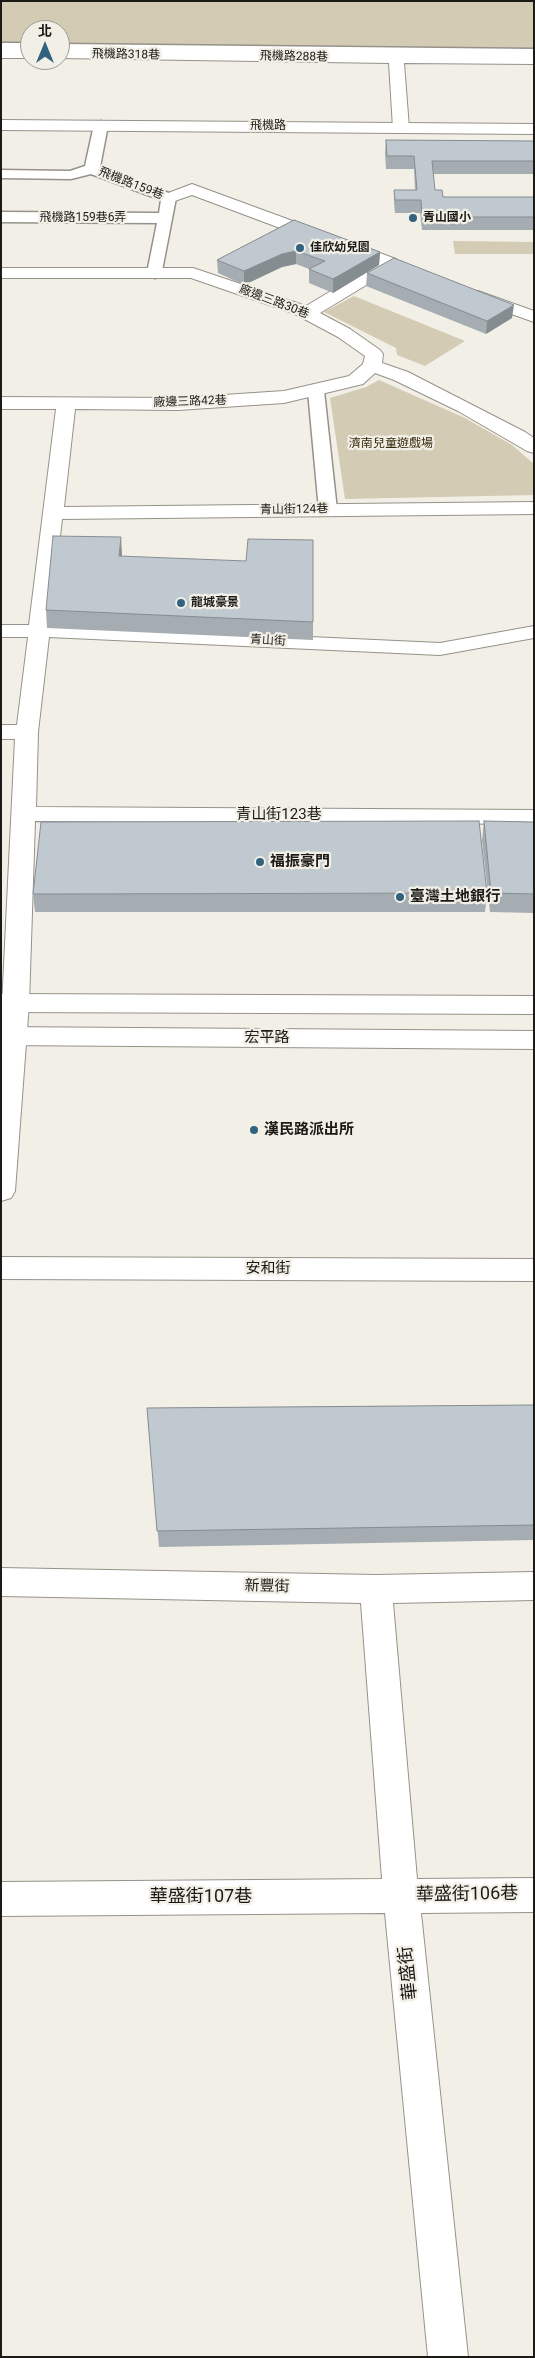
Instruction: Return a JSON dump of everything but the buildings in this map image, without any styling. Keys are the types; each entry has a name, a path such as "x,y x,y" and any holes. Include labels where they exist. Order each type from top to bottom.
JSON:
{"street":[{"path":"1,54 20,54"},
{"name":"飛機路318巷","path":"70,54 192,56"},
{"name":"飛機路288巷","path":"192,56 534,60"},
{"path":"396,59 401,128"},
{"name":"飛機路","path":"1,125 534,129"},
{"path":"169,198 192,189 408,270"},
{"path":"306,314 390,263"},
{"name":"廠邊三路30巷","path":"1,273 193,273 306,314 344,333 374,354 372,366"},
{"path":"464,291 534,317"},
{"path":"372,366 402,376 466,407 534,447"},
{"name":"廠邊三路42巷","path":"1,404 178,404 284,398 316,392 356,380 372,366"},
{"path":"1,1191 8,1036 12,854 24,814 27,732 41,631 66,404"},
{"name":"青山街124巷","path":"54,513 534,508"},
{"name":"青山街","path":"1,631 41,631 440,649 534,632"},
{"path":"1,732 27,732"},
{"name":"青山街123巷","path":"24,814 534,817"},
{"path":"9,1003 534,1005"},
{"name":"宏平路","path":"8,1036 534,1040"},
{"name":"安和街","path":"1,1268 534,1270"},
{"name":"新豐街","path":"1,1582 376,1589 534,1586"},
{"name":"華盛街","path":"376,1589 401,1896 448,2357"},
{"name":"華盛街106巷","path":"401,1896 534,1894"},
{"name":"華盛街107巷","path":"1,1899 401,1896"}],"lane":[{"path":"1,47 20,47"},
{"path":"70,48 534,54"},
{"name":"飛機路159巷","path":"101,125 92,169 169,198 155,273"},
{"path":"1,174 71,175 92,169"},
{"name":"飛機路159巷6弄","path":"1,217 164,218"},
{"path":"316,392 328,510"}],"green space":[{"path":"1,1 534,1 534,50 70,44 70,20 20,20 20,44 1,44"},
{"path":"453,241 534,242 534,254 455,254"},
{"path":"354,296 465,341 425,366 397,355 396,348 324,312"},
{"name":"濟南兒童遊戲場","path":"379,380 465,418 512,445 534,464 534,495 345,499 330,398 366,387"}],"place":[{"name":"青山國小","path":"413,218"},
{"name":"佳欣幼兒園","path":"300,248"},
{"name":"龍城豪景","path":"181,603"},
{"name":"福振豪門","path":"260,862"},
{"name":"臺灣土地銀行","path":"400,897"},
{"name":"漢民路派出所","path":"254,1130"}]}
